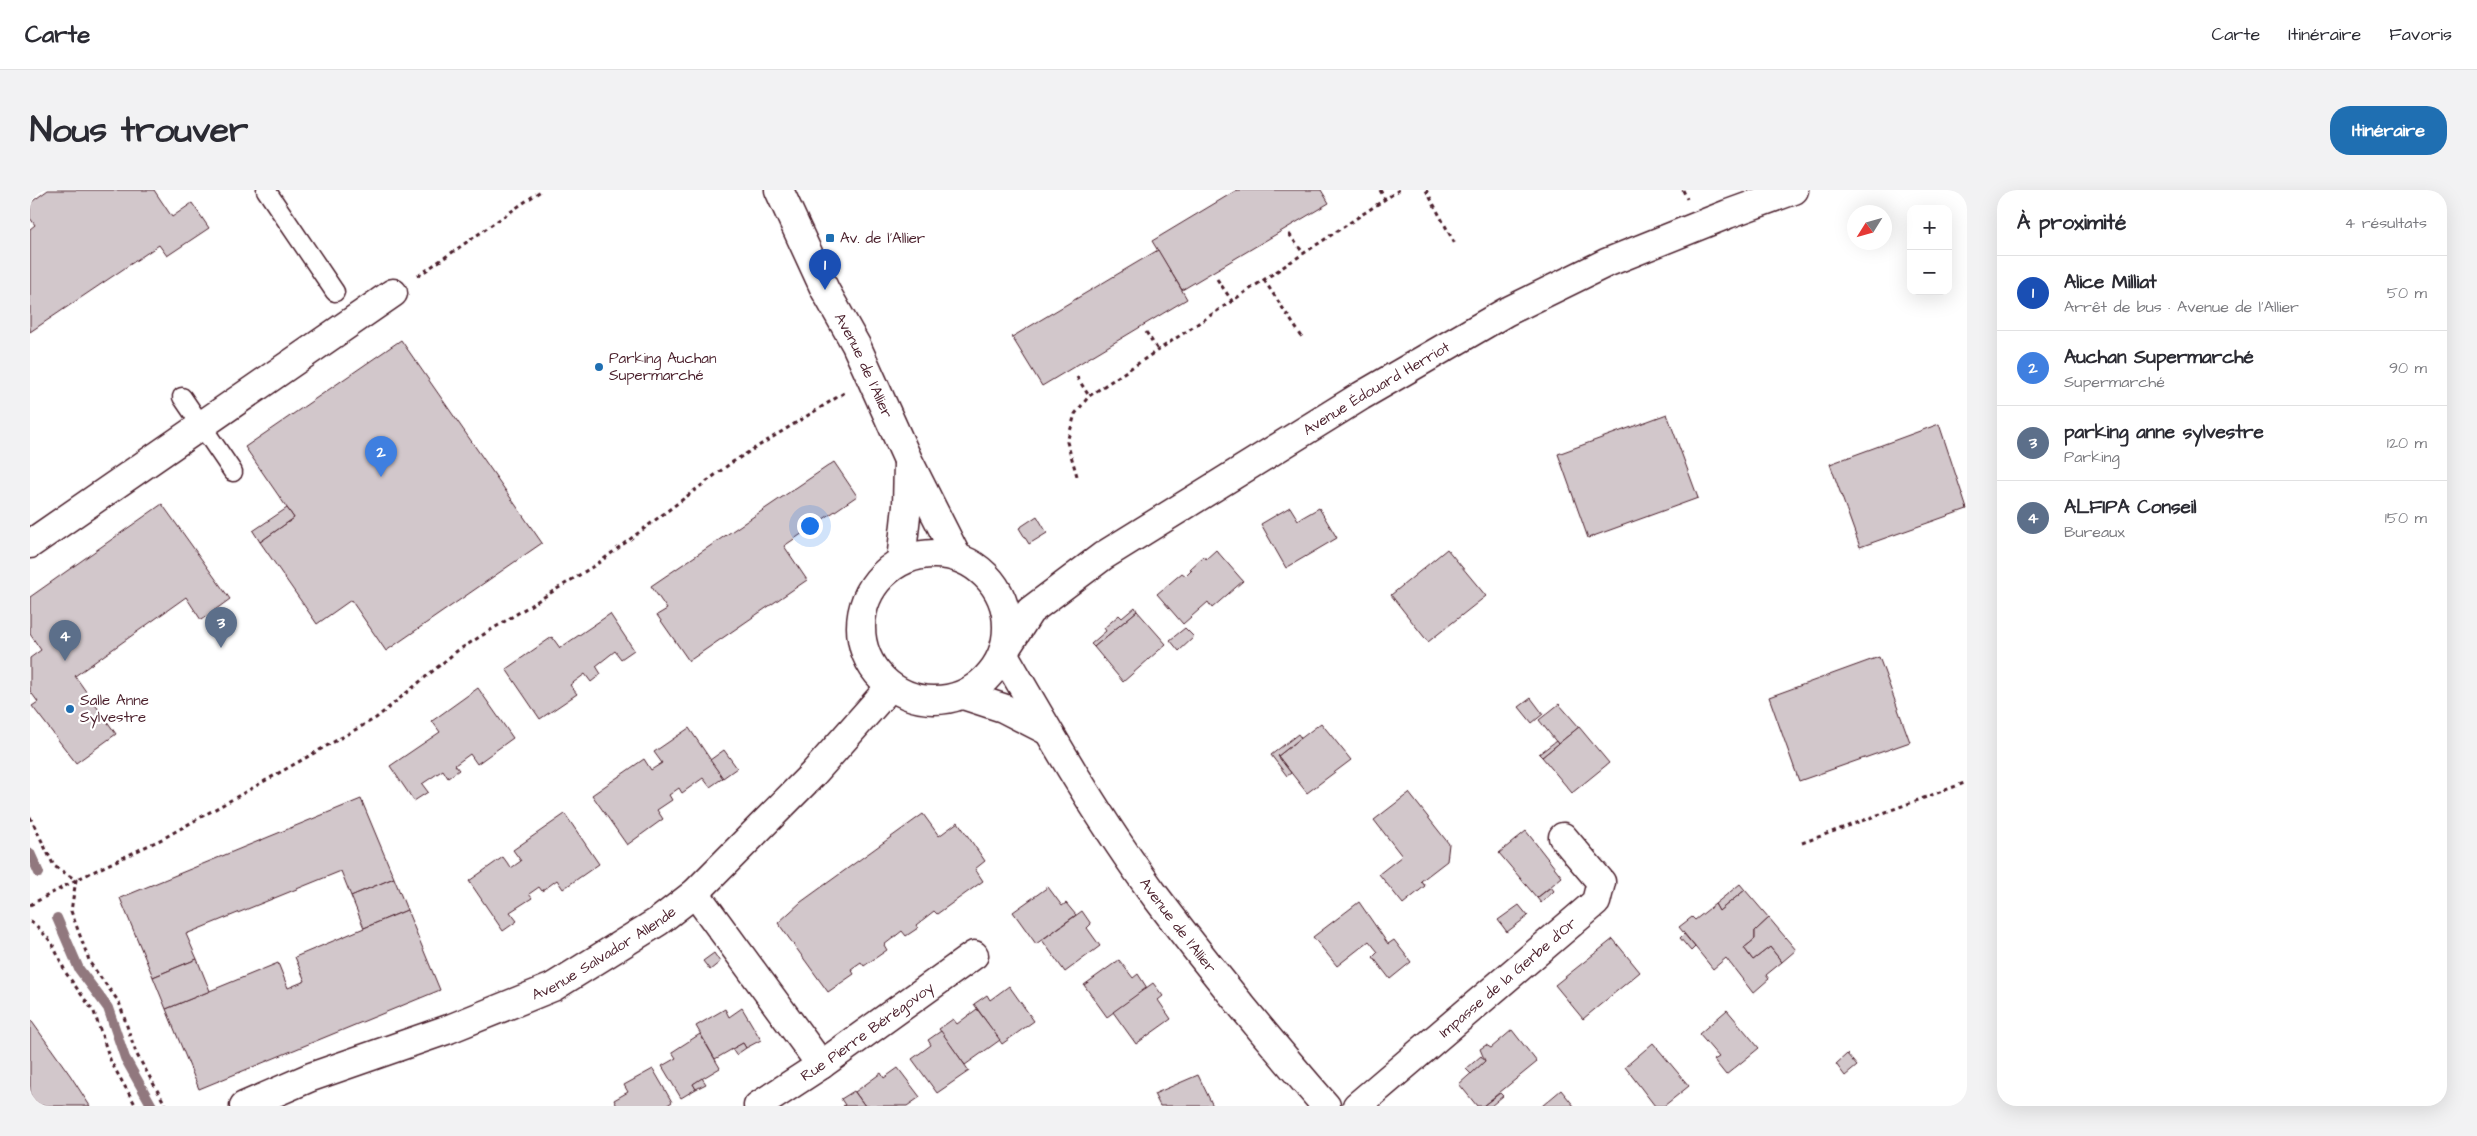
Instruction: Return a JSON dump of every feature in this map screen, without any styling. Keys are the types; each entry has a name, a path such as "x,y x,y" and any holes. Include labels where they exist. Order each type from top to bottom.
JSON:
{"street":[{"name":"Avenue de l'Allier","path":"779,190 824,290 856,346 908,460 957,557"},
{"name":"Avenue Édouard Herriot","path":"1003,653 1030,611 1103,556 1361,396 1506,312 1606,263 1728,214 1794,190"},
{"path":"30,544 393,293"},
{"name":"Avenue de l'Allier","path":"901,561 907,506 908,460"},
{"path":"938,554 957,557 975,566 990,579 1000,596 1006,615 1007,634 1003,653 993,671 979,685 963,696 944,701 925,701 907,696 890,687 874,672 864,653 860,631 862,610 870,590 884,573 901,561 920,555 938,554"},
{"name":"Avenue de l'Allier","path":"1003,653 1103,820 1155,896 1241,1007 1326,1106"},
{"name":"Avenue Salvador Allende","path":"244,1106 311,1077 450,1029 553,987 659,921 695,893 813,774 890,687"},
{"path":"963,696 1003,708 1048,731"},
{"name":"Impasse de la Gerbe d'Or","path":"1357,1106 1596,902 1601,882 1563,836"},
{"path":"695,893 821,1065"},
{"name":"Rue Pierre Bérégovoy","path":"758,1106 821,1065 974,955"}],"lane":[{"path":"266,190 335,292"},
{"path":"182,397 233,472"}],"path":[{"path":"393,293 542,190"},
{"path":"1380,190 1385,199"},
{"path":"1077,476 1066,442 1075,414 1089,396 1399,190"},
{"path":"1426,190 1456,246"},
{"path":"1289,234 1304,254"},
{"path":"1217,279 1232,301"},
{"path":"1264,280 1302,336"},
{"path":"1146,332 1158,350"},
{"path":"1077,377 1089,396"},
{"path":"30,905 76,880 164,838 376,718 457,651 597,564 731,463 842,394 874,385"},
{"path":"1802,843 1967,782"},
{"path":"30,817 54,866 76,880"},
{"path":"76,880 71,912 90,963 119,1002 136,1053 166,1104 164,1106"},
{"path":"30,922 35,924 52,943 66,973 94,1012 111,1062 136,1106"}],"building":[{"path":"48,190 154,190 172,217 192,203 209,228 167,256 159,245 30,332 30,229 35,225 30,218 30,203"},
{"path":"1237,190 1321,190 1329,203 1182,290 1152,241"},
{"path":"1158,250 1187,299 1042,386 1012,337"},
{"path":"401,340 542,543 386,651 351,600 317,624 260,542 294,518 245,447"},
{"path":"1667,414 1698,498 1588,538 1558,454"},
{"path":"1939,424 1967,509 1860,547 1830,464"},
{"path":"834,462 857,496 784,546 807,580 689,661 657,615 667,609 651,586"},
{"path":"162,504 230,599 201,620 186,597 75,676 116,734 76,763 32,706 38,702 30,691 30,658 41,650 30,634 30,597"},
{"path":"1290,507 1298,520 1319,508 1337,538 1286,568 1261,524"},
{"path":"287,508 294,518 260,542 253,531"},
{"path":"1037,516 1047,533 1029,544 1019,528"},
{"path":"1447,549 1486,596 1428,642 1391,595"},
{"path":"1216,550 1243,581 1212,608 1208,602 1183,624 1157,594 1182,573 1186,576 1192,570 1190,569 1204,556 1206,559"},
{"path":"1135,607 1137,611 1094,647 1091,644 1106,631 1104,628 1119,615 1122,618"},
{"path":"1137,611 1166,644 1123,682 1094,647"},
{"path":"610,614 634,650 621,659 615,651 596,666 601,674 591,682 585,674 570,685 577,694 540,719 506,669 552,637 560,648"},
{"path":"1185,628 1194,637 1179,651 1170,640"},
{"path":"1879,657 1910,742 1799,781 1769,697"},
{"path":"478,688 513,738 477,764 470,754 455,765 459,770 448,778 443,770 422,784 428,792 414,801 390,766 440,732 432,721"},
{"path":"1531,698 1543,714 1532,723 1519,707"},
{"path":"1559,704 1579,727 1558,744 1539,720"},
{"path":"1321,723 1351,760 1307,793 1278,756"},
{"path":"1579,727 1609,763 1572,793 1542,757"},
{"path":"689,728 723,778 710,787 703,778 682,793 679,788 669,795 672,800 657,810 663,819 627,845 592,795 644,759 651,770 662,763 654,752"},
{"path":"1298,734 1301,738 1278,756 1291,773 1287,776 1271,755"},
{"path":"1556,741 1558,744 1542,757 1539,754"},
{"path":"724,750 737,768 723,778 710,760"},
{"path":"1409,793 1449,844 1447,861 1421,881 1425,886 1403,904 1379,874 1402,856 1374,820"},
{"path":"361,799 394,878 351,896 341,871 186,934 197,959 153,977 120,898"},
{"path":"565,814 599,864 563,889 557,880 542,891 539,887 529,894 532,898 510,912 517,921 503,931 469,881 503,857 511,868 521,861 513,850"},
{"path":"923,814 939,836 958,822 985,861 975,869 983,881 937,914 934,911 916,925 918,928 906,936 902,931 884,945 887,950 864,966 861,962 851,969 854,974 828,992 778,923 801,902"},
{"path":"1526,831 1562,877 1537,898 1499,853"},
{"path":"394,878 407,910 364,928 351,896"},
{"path":"1740,884 1745,890 1719,911 1715,904"},
{"path":"1048,887 1062,906 1066,903 1076,915 1036,944 1013,912"},
{"path":"1551,887 1554,891 1541,903 1537,898"},
{"path":"1745,890 1769,918 1755,931 1755,939 1744,948 1753,960 1770,947 1782,962 1766,975 1769,979 1753,993 1726,958 1713,969 1679,927 1692,917 1695,920 1715,904 1719,911"},
{"path":"1359,902 1388,944 1394,940 1411,962 1390,979 1373,957 1378,952 1369,941 1337,966 1313,937"},
{"path":"1519,905 1528,916 1507,932 1498,920"},
{"path":"407,910 440,990 199,1089 166,1009 278,963 288,988 305,981 295,957"},
{"path":"1082,911 1091,924 1087,928 1100,946 1065,972 1042,940"},
{"path":"1769,918 1796,950 1782,962 1770,947 1753,960 1744,948 1755,939 1755,931"},
{"path":"1684,934 1695,947 1691,951 1680,938"},
{"path":"1613,939 1640,972 1583,1019 1555,985"},
{"path":"714,953 720,962 710,970 703,961"},
{"path":"197,959 210,991 166,1009 153,977"},
{"path":"1119,960 1133,978 1138,974 1147,988 1107,1017 1084,985"},
{"path":"1153,983 1163,996 1158,1000 1171,1019 1136,1044 1113,1012"},
{"path":"1009,986 1034,1021 1002,1044 974,1004 987,995 990,1000"},
{"path":"742,1008 761,1040 746,1048 743,1043 715,1059 696,1026 725,1009 729,1017"},
{"path":"977,1009 1000,1040 965,1065 939,1029 953,1019 957,1024"},
{"path":"1727,1010 1759,1048 1726,1075 1714,1060 1719,1057 1699,1034"},
{"path":"30,1019 70,1075 90,1106 30,1106"},
{"path":"1512,1030 1537,1062 1483,1106 1477,1106 1459,1084 1485,1061 1480,1049 1486,1045 1491,1048"},
{"path":"941,1031 969,1071 937,1093 912,1059 931,1045 928,1040"},
{"path":"700,1034 720,1068 693,1084 696,1089 681,1098 662,1066 676,1058 672,1052"},
{"path":"743,1043 746,1048 736,1055 732,1049"},
{"path":"1653,1043 1689,1086 1664,1106 1655,1106 1625,1067"},
{"path":"1847,1054 1857,1066 1845,1076 1836,1064"},
{"path":"1481,1056 1485,1061 1471,1074 1466,1069"},
{"path":"898,1068 920,1097 907,1106 865,1106 855,1092 881,1073 884,1078"},
{"path":"653,1069 672,1102 666,1106 617,1106 614,1100 628,1092 624,1085"},
{"path":"1198,1075 1213,1106 1160,1106 1154,1094"},
{"path":"702,1078 706,1084 696,1089 693,1084"},
{"path":"1561,1090 1574,1106 1542,1106"},
{"path":"854,1091 865,1106 843,1106 845,1105 841,1099"},
{"path":"1500,1093 1503,1096 1491,1106 1483,1106"}],"waterway":[{"path":"30,853 39,873"},
{"path":"57,918 79,969 108,1008 125,1058 152,1106"}],"place":[{"name":"Av. de l'Allier","path":"830,238"},
{"name":"Alice Milliat","path":"825,290"},
{"name":"Parking Auchan Supermarché","path":"599,367"},
{"name":"Auchan Supermarché","path":"381,477"},
{"name":"parking anne sylvestre","path":"221,648"},
{"name":"ALFIPA Conseil","path":"65,661"},
{"name":"Salle Anne Sylvestre","path":"70,709"}]}
